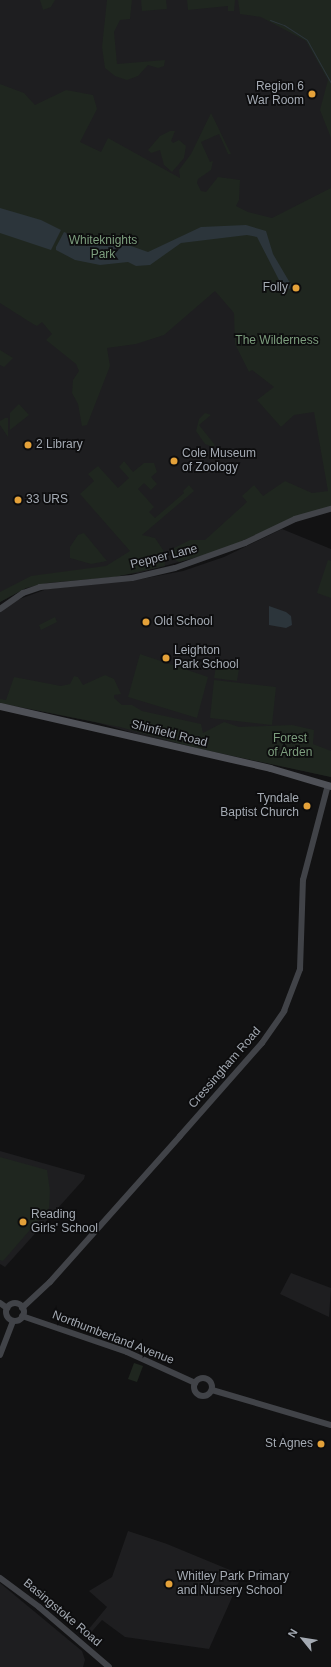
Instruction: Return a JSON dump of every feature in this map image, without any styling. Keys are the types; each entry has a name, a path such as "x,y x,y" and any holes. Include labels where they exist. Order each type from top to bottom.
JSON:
{"main road":[{"name":"Shinfield Road","path":"0,706 270,768 329,785"}],"street":[{"name":"Pepper Lane","path":"0,608 23,593 40,588 132,578 175,568 245,544 294,519 331,509"},
{"name":"Cressingham Road","path":"22,1308 50,1282 180,1136 262,1043 284,1011 300,969 303,880 329,785"},
{"path":"0,1304 7,1308"},
{"path":"0,1354 13,1321 22,1316 22,1308 15,1304 7,1308"},
{"path":"7,1308 6,1315 13,1321"},
{"name":"Northumberland Avenue","path":"22,1316 127,1352 195,1383"},
{"path":"199,1379 206,1379 211,1383 212,1390 208,1395 200,1396 195,1392 195,1383 199,1379"},
{"path":"212,1390 331,1425"},
{"name":"Basingstoke Road","path":"0,1578 39,1607 109,1667"}],"shaded area":[{"path":"0,0 331,0 331,507 293,518 220,551 138,573 47,583 26,588 0,602"},
{"path":"0,208 41,220 61,230 51,250 0,233"},
{"path":"246,225 266,231 273,254 293,288 289,289 279,280 257,237 247,235 181,243 150,265 136,266 128,262 100,265 75,260 56,250 56,247 64,232 82,239 131,246 148,252 201,227"},
{"name":"Leighton Park School","path":"282,529 331,549 331,777 144,736 95,722 0,703 0,612 14,601 47,589 141,579 183,571 224,557"},
{"path":"269,606 286,612 291,616 292,625 286,628 269,625"},
{"name":"Reading Girls' School","path":"0,1151 85,1175 84,1179 5,1267 0,1264"},
{"path":"291,1273 331,1288 329,1317 280,1294"},
{"name":"Whitley Park Primary and Nursery School","path":"128,1531 167,1544 242,1575 209,1649 125,1637 102,1620 86,1638 83,1636 107,1607 89,1591 112,1577"},
{"path":"0,1583 82,1651 85,1660 83,1667 0,1667"}],"green space":[{"path":"40,0 55,0 51,7 43,10"},
{"path":"107,0 132,0 130,19 120,20 114,32 117,64 165,60 164,66 158,68 148,65 138,76 127,80 115,76 105,68 102,47"},
{"path":"141,0 166,0 167,9 142,11"},
{"path":"187,0 235,0 234,11 228,11 228,6 188,10"},
{"path":"238,0 331,0 331,138 320,110 328,80 306,41 261,17 240,14"},
{"name":"Whiteknights Park","path":"0,84 24,93 35,105 66,90 93,95 97,109 80,142 101,152 108,138 180,178 179,170 191,154 211,113 231,154 228,154 219,134 201,142 210,162 213,161 211,170 198,179 197,183 201,191 206,192 218,177 240,180 239,200 236,206 248,212 272,218 331,188 331,507 293,518 220,551 179,562 174,559 170,550 190,540 205,540 247,502 242,496 254,485 263,496 285,481 312,493 328,491 314,412 294,415 281,427 257,400 274,387 252,370 249,372 235,344 234,313 215,291 164,335 136,344 107,348 110,366 87,425 82,426 78,404 72,393 73,380 79,371 76,364 46,340 52,334 42,322 37,326 0,303"},
{"path":"170,131 175,131 171,141 173,143 179,140 186,146 184,158 172,172 164,165 160,150 151,153 148,150 160,136"},
{"path":"0,350 13,358 4,367 0,365"},
{"path":"19,404 29,415 10,430 10,413"},
{"path":"205,413 211,415 199,425 215,445 213,447 205,444 196,431 199,419"},
{"path":"8,418 8,437 0,425 0,421"},
{"path":"124,461 133,472 144,463 154,463 157,472 151,477 157,484 151,490 144,483 138,489 154,507 149,512 155,518 184,493 183,491 189,485 194,491 142,535 155,538 163,550 165,566 115,577 47,583 26,588 0,602 0,592 31,576 106,566 130,551 80,494 94,481 88,474 98,466 118,488 129,478 119,467"},
{"path":"84,533 107,561 91,564 70,558 70,547 78,535"},
{"path":"328,560 331,561 331,598 317,593"},
{"path":"55,617 57,622 41,630 39,625"},
{"path":"140,654 208,677 197,718 128,697"},
{"path":"216,666 239,669 237,681 214,678"},
{"name":"Forest of Arden","path":"105,675 114,679 121,694 114,695 114,698 122,705 132,705 142,711 201,724 203,733 224,722 239,727 292,725 314,730 313,744 331,751 331,777 196,748 120,727 0,703 0,699 6,700 14,677 61,686 70,684 74,676 78,677 83,685"},
{"path":"214,680 276,687 272,725 210,718"},
{"name":"Reading Girls' School","path":"0,1157 47,1170 50,1191 49,1208 3,1261 0,1260"},
{"path":"134,1363 143,1366 137,1382 128,1379"}],"waterway":[{"path":"270,20 284,25 307,40 331,83"}],"place":[{"name":"Region 6 War Room","path":"312,94"},
{"name":"Folly","path":"296,288"},
{"name":"2 Library","path":"28,445"},
{"name":"Cole Museum of Zoology","path":"174,461"},
{"name":"33 URS","path":"18,500"},
{"name":"Old School","path":"146,622"},
{"name":"Leighton Park School","path":"166,658"},
{"name":"Tyndale Baptist Church","path":"307,806"},
{"name":"Reading Girls' School","path":"23,1222"},
{"name":"St Agnes","path":"321,1444"},
{"name":"Whitley Park Primary and Nursery School","path":"169,1584"}],"park label":[{"name":"The Wilderness","path":"277,341"}]}
